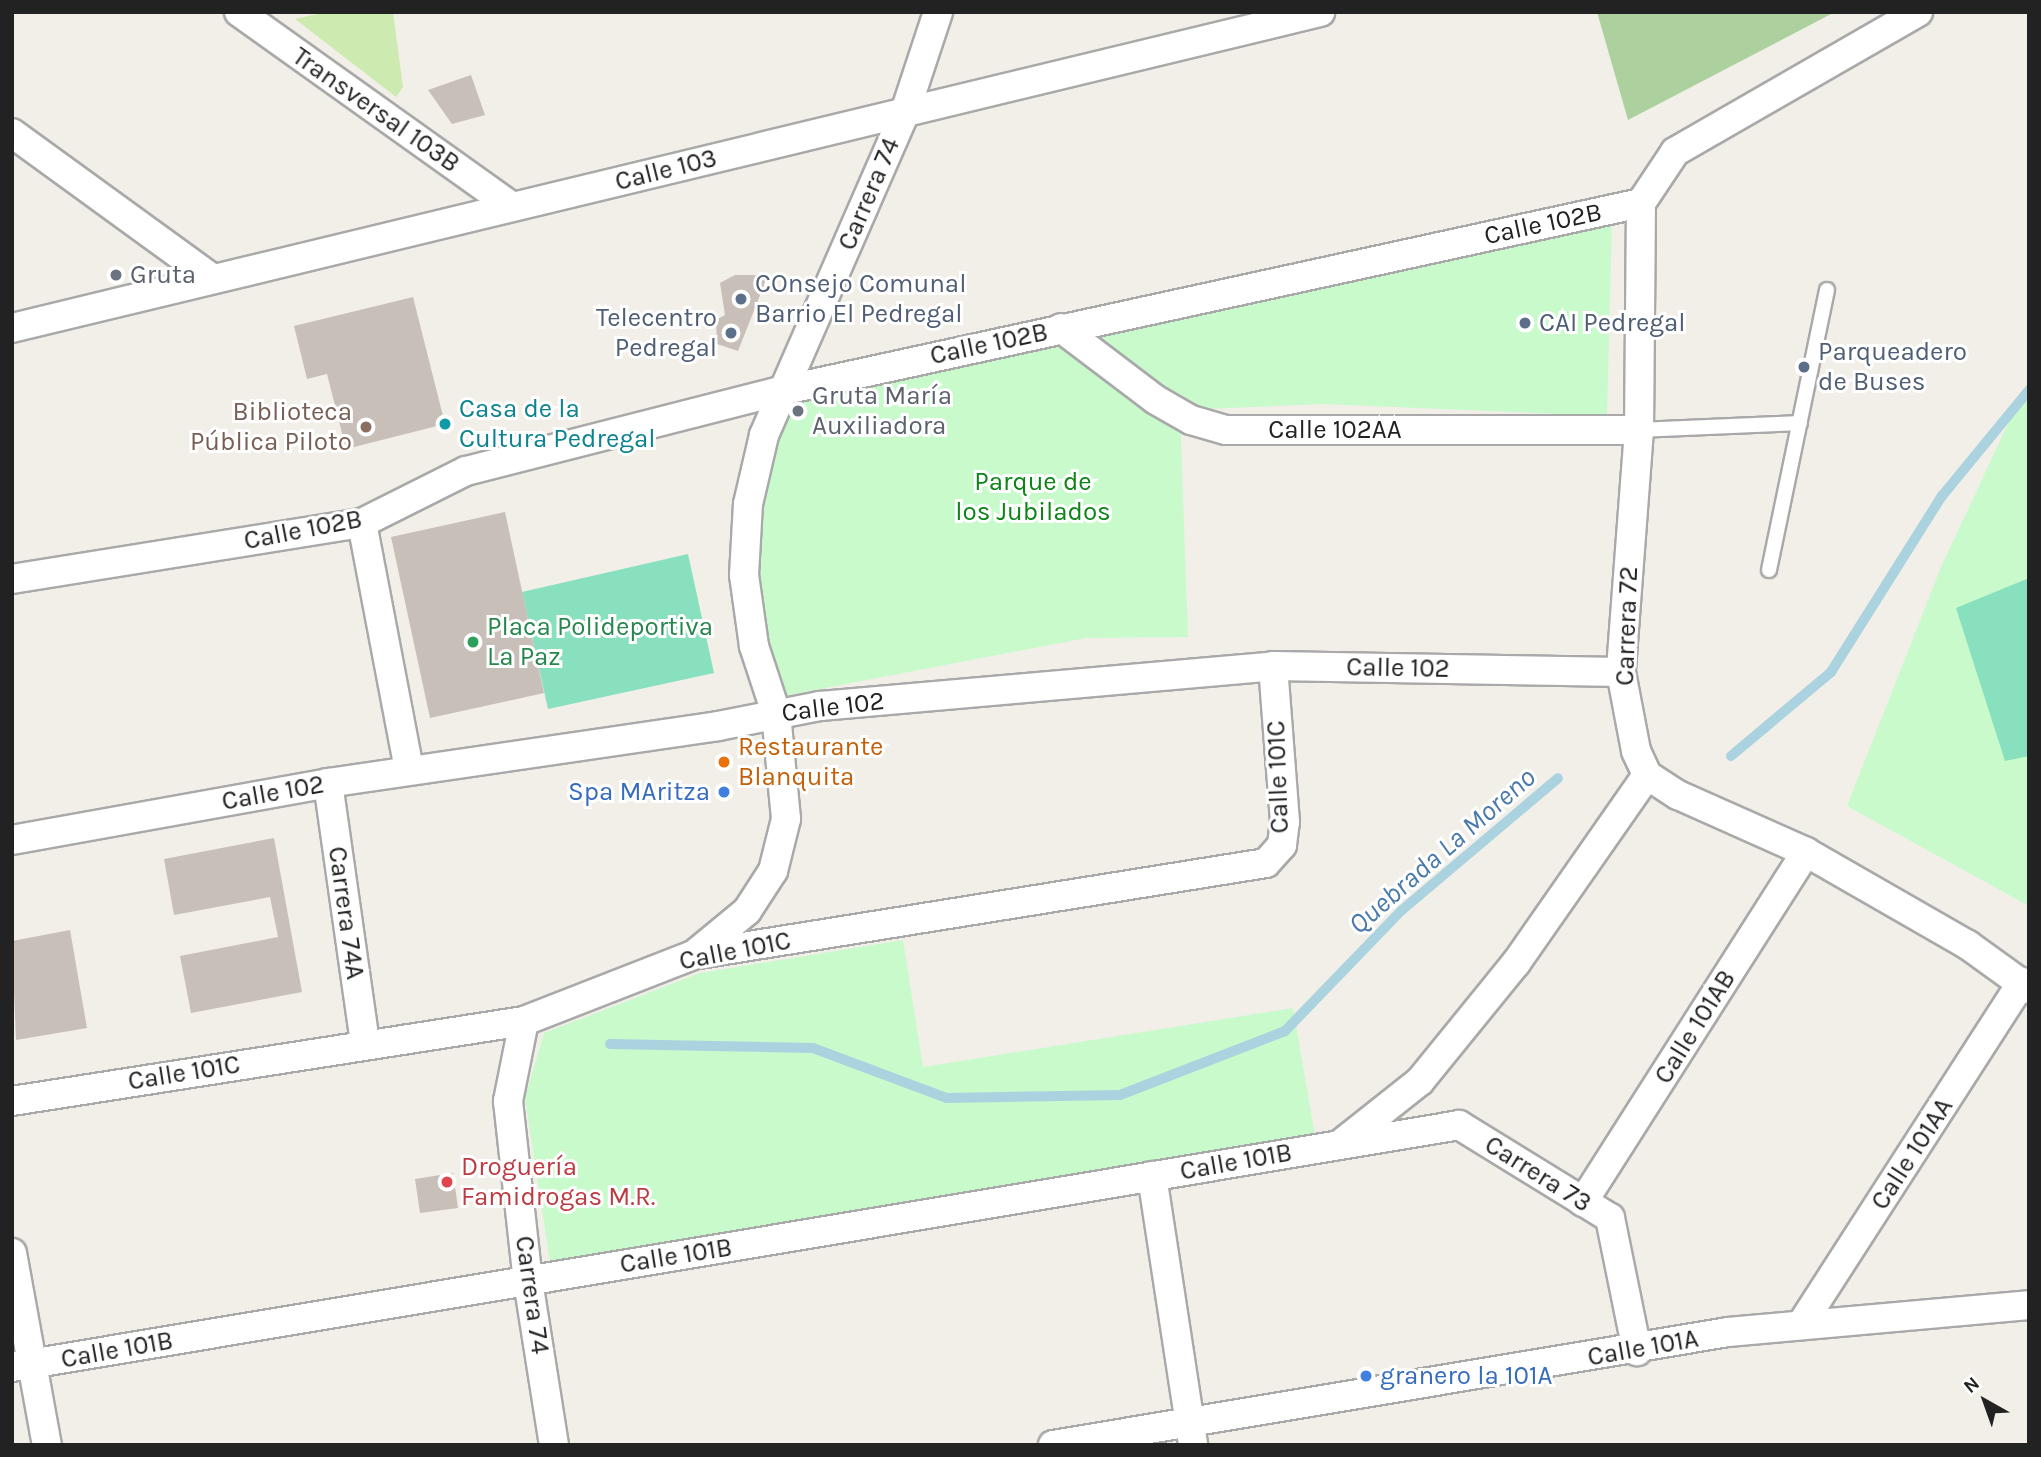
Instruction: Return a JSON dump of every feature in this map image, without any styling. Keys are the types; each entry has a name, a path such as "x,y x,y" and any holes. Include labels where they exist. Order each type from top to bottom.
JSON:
{"street":[{"name":"Transversal 103B","path":"239,12 512,207"},
{"name":"Carrera 74","path":"692,955 747,911 772,871 786,819 776,713 754,646 744,575 748,504 780,391 905,112 938,12"},
{"name":"Calle 103","path":"12,328 1320,12"},
{"path":"1641,203 1675,152 1918,12"},
{"path":"12,132 213,279"},
{"name":"Calle 102B","path":"12,579 362,523 466,471 780,391 1641,203"},
{"name":"Carrera 72","path":"1641,203 1639,430 1621,672 1636,751 1647,775"},
{"name":"Calle 102AA","path":"1061,328 1156,400 1191,420 1226,429 1639,430"},
{"path":"362,523 409,770"},
{"name":"Calle 102","path":"12,840 328,783 718,726 776,713 1273,666 1621,672"},
{"name":"Calle 101C","path":"12,1101 524,1021 692,955 1266,863 1282,845 1285,822 1273,666"},
{"path":"1647,775 1678,795 1806,852 1968,945 2026,986"},
{"name":"Calle 101B","path":"1340,1144 1420,1081 1516,963 1647,775"},
{"name":"Carrera 74A","path":"328,783 365,1044"},
{"name":"Calle 101AB","path":"1583,1202 1806,852"},
{"name":"Calle 101AA","path":"1801,1325 2026,986"},
{"name":"Carrera 74","path":"524,1021 508,1101 528,1280 554,1445"},
{"name":"Calle 101B","path":"22,1366 1459,1125"},
{"name":"Carrera 73","path":"1459,1125 1610,1218 1637,1350"},
{"path":"1152,1176 1191,1433"},
{"path":"12,1253 22,1366 47,1445"},
{"name":"Calle 101A","path":"1053,1445 1191,1433 1728,1332 2029,1305"}],"lane":[{"path":"1769,570 1827,290"},
{"path":"1639,430 1800,423"}],"green space":[{"path":"326,12 393,12 403,87 396,97 295,19"},
{"path":"1597,12 1835,12 1628,120"},
{"name":"Parque de los Jubilados","path":"1612,218 1607,416 1323,404 1180,410 1188,637 1086,638 783,696 757,589 751,533 787,405 1136,321"},
{"path":"2029,379 2029,906 1847,806 1941,567"},
{"path":"688,554 714,673 548,709 522,592"},
{"path":"2029,578 2029,756 2005,761 1956,608"},
{"path":"903,940 923,1067 1293,1008 1315,1136 550,1262 525,1098 544,1033 700,973"}],"building":[{"path":"471,75 485,115 452,124 428,90"},
{"name":"COnsejo Comunal Barrio El Pedregal","path":"735,275 768,275 738,351 717,344 716,320 725,315 720,283"},
{"name":"Casa de la Cultura Pedregal","path":"413,297 445,424 346,449 327,374 307,379 294,326"},
{"name":"Placa Polideportiva La Paz","path":"505,512 544,693 430,718 391,537"},
{"path":"274,838 302,992 191,1013 180,956 278,937 270,897 174,915 164,859"},
{"path":"70,930 87,1028 16,1040 12,941"},
{"path":"453,1173 458,1208 420,1213 415,1179"}],"waterway":[{"name":"Quebrada La Moreno","path":"1731,756 1831,672 1942,496 2029,390"},
{"name":"Quebrada La Moreno","path":"610,1044 813,1048 947,1098 1120,1095 1285,1031 1402,910 1558,778"}],"place":[{"name":"Gruta","path":"116,275"},
{"name":"COnsejo Comunal Barrio El Pedregal","path":"741,299"},
{"name":"CAI Pedregal","path":"1525,323"},
{"name":"Telecentro Pedregal","path":"731,333"},
{"name":"Parqueadero de Buses","path":"1804,367"},
{"name":"Gruta María Auxiliadora","path":"798,411"},
{"name":"Casa de la Cultura Pedregal","path":"445,424"},
{"name":"Biblioteca Pública Piloto","path":"366,427"},
{"name":"Placa Polideportiva La Paz","path":"473,642"},
{"name":"Restaurante Blanquita","path":"724,762"},
{"name":"Spa MAritza","path":"724,792"},
{"name":"Droguería Famidrogas M.R.","path":"447,1182"},
{"name":"granero la 101A","path":"1366,1376"}]}
